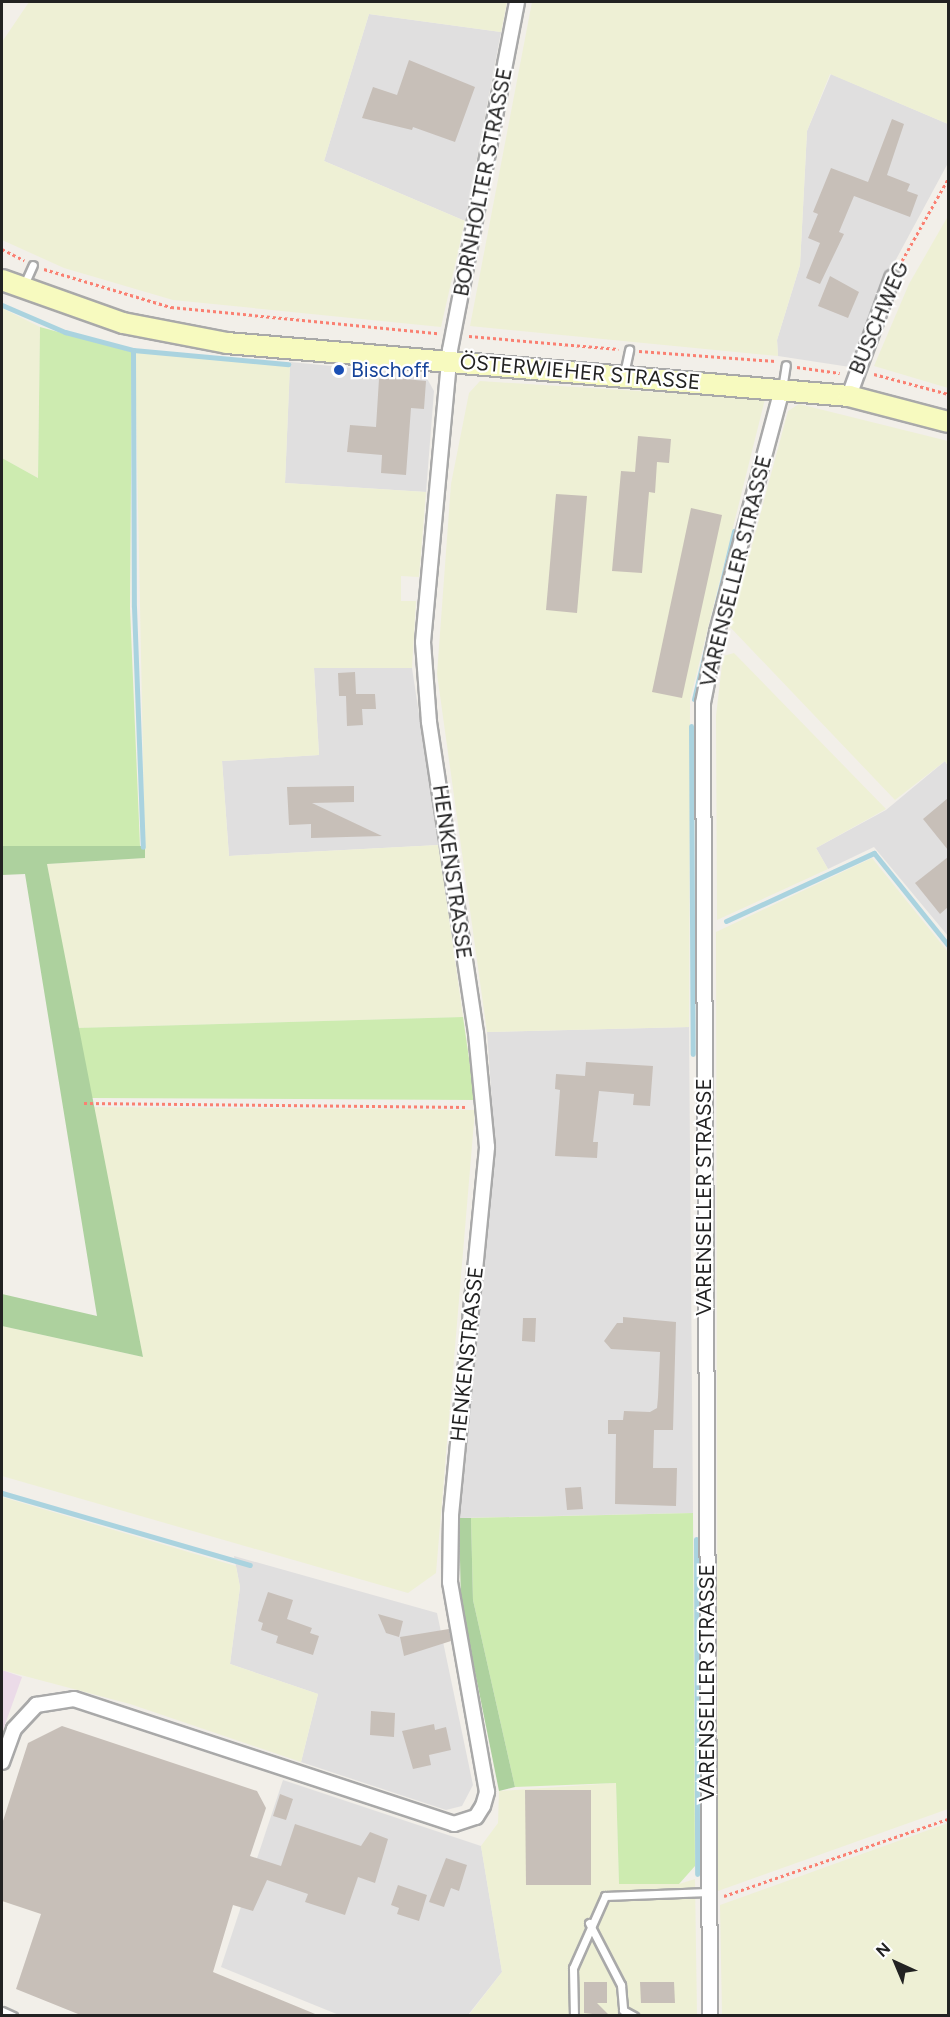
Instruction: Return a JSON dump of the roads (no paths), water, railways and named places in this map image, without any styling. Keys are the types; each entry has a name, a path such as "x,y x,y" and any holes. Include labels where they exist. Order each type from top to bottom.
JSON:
{"street":[{"name":"BORNHOLTER STRASSE","path":"448,362 517,2"},
{"name":"BUSCHWEG","path":"849,396 892,278"},
{"name":"ÖSTERWIEHER STRASSE","path":"2,280 23,289 163,333 227,344 624,375 849,396 948,422"},
{"name":"HENKENSTRASSE","path":"2,1762 14,1729 36,1706 74,1700 454,1824 476,1817 487,1792 453,1602 451,1526 487,1147 484,1107 423,674 448,362"},
{"name":"VARENSELLER STRASSE","path":"710,2016 703,703 717,632 782,389"}],"lane":[{"path":"23,289 33,265"},
{"path":"624,375 629,350"},
{"path":"782,389 786,365"},
{"path":"574,2016 573,1968 589,1923 605,1896 708,1897"},
{"path":"589,1923 621,1986 623,2010 634,2016"},
{"path":"2,2011 13,2016"}],"waterway":[{"path":"2,305 65,332 133,350 288,364"},
{"path":"133,350 134,607 143,847"},
{"path":"694,699 734,531"},
{"path":"691,726 693,1054"},
{"path":"726,921 874,853 948,945"},
{"path":"2,1493 250,1565"},
{"path":"696,1539 697,1874"}],"place":[{"name":"Bischoff","path":"339,370"}]}
